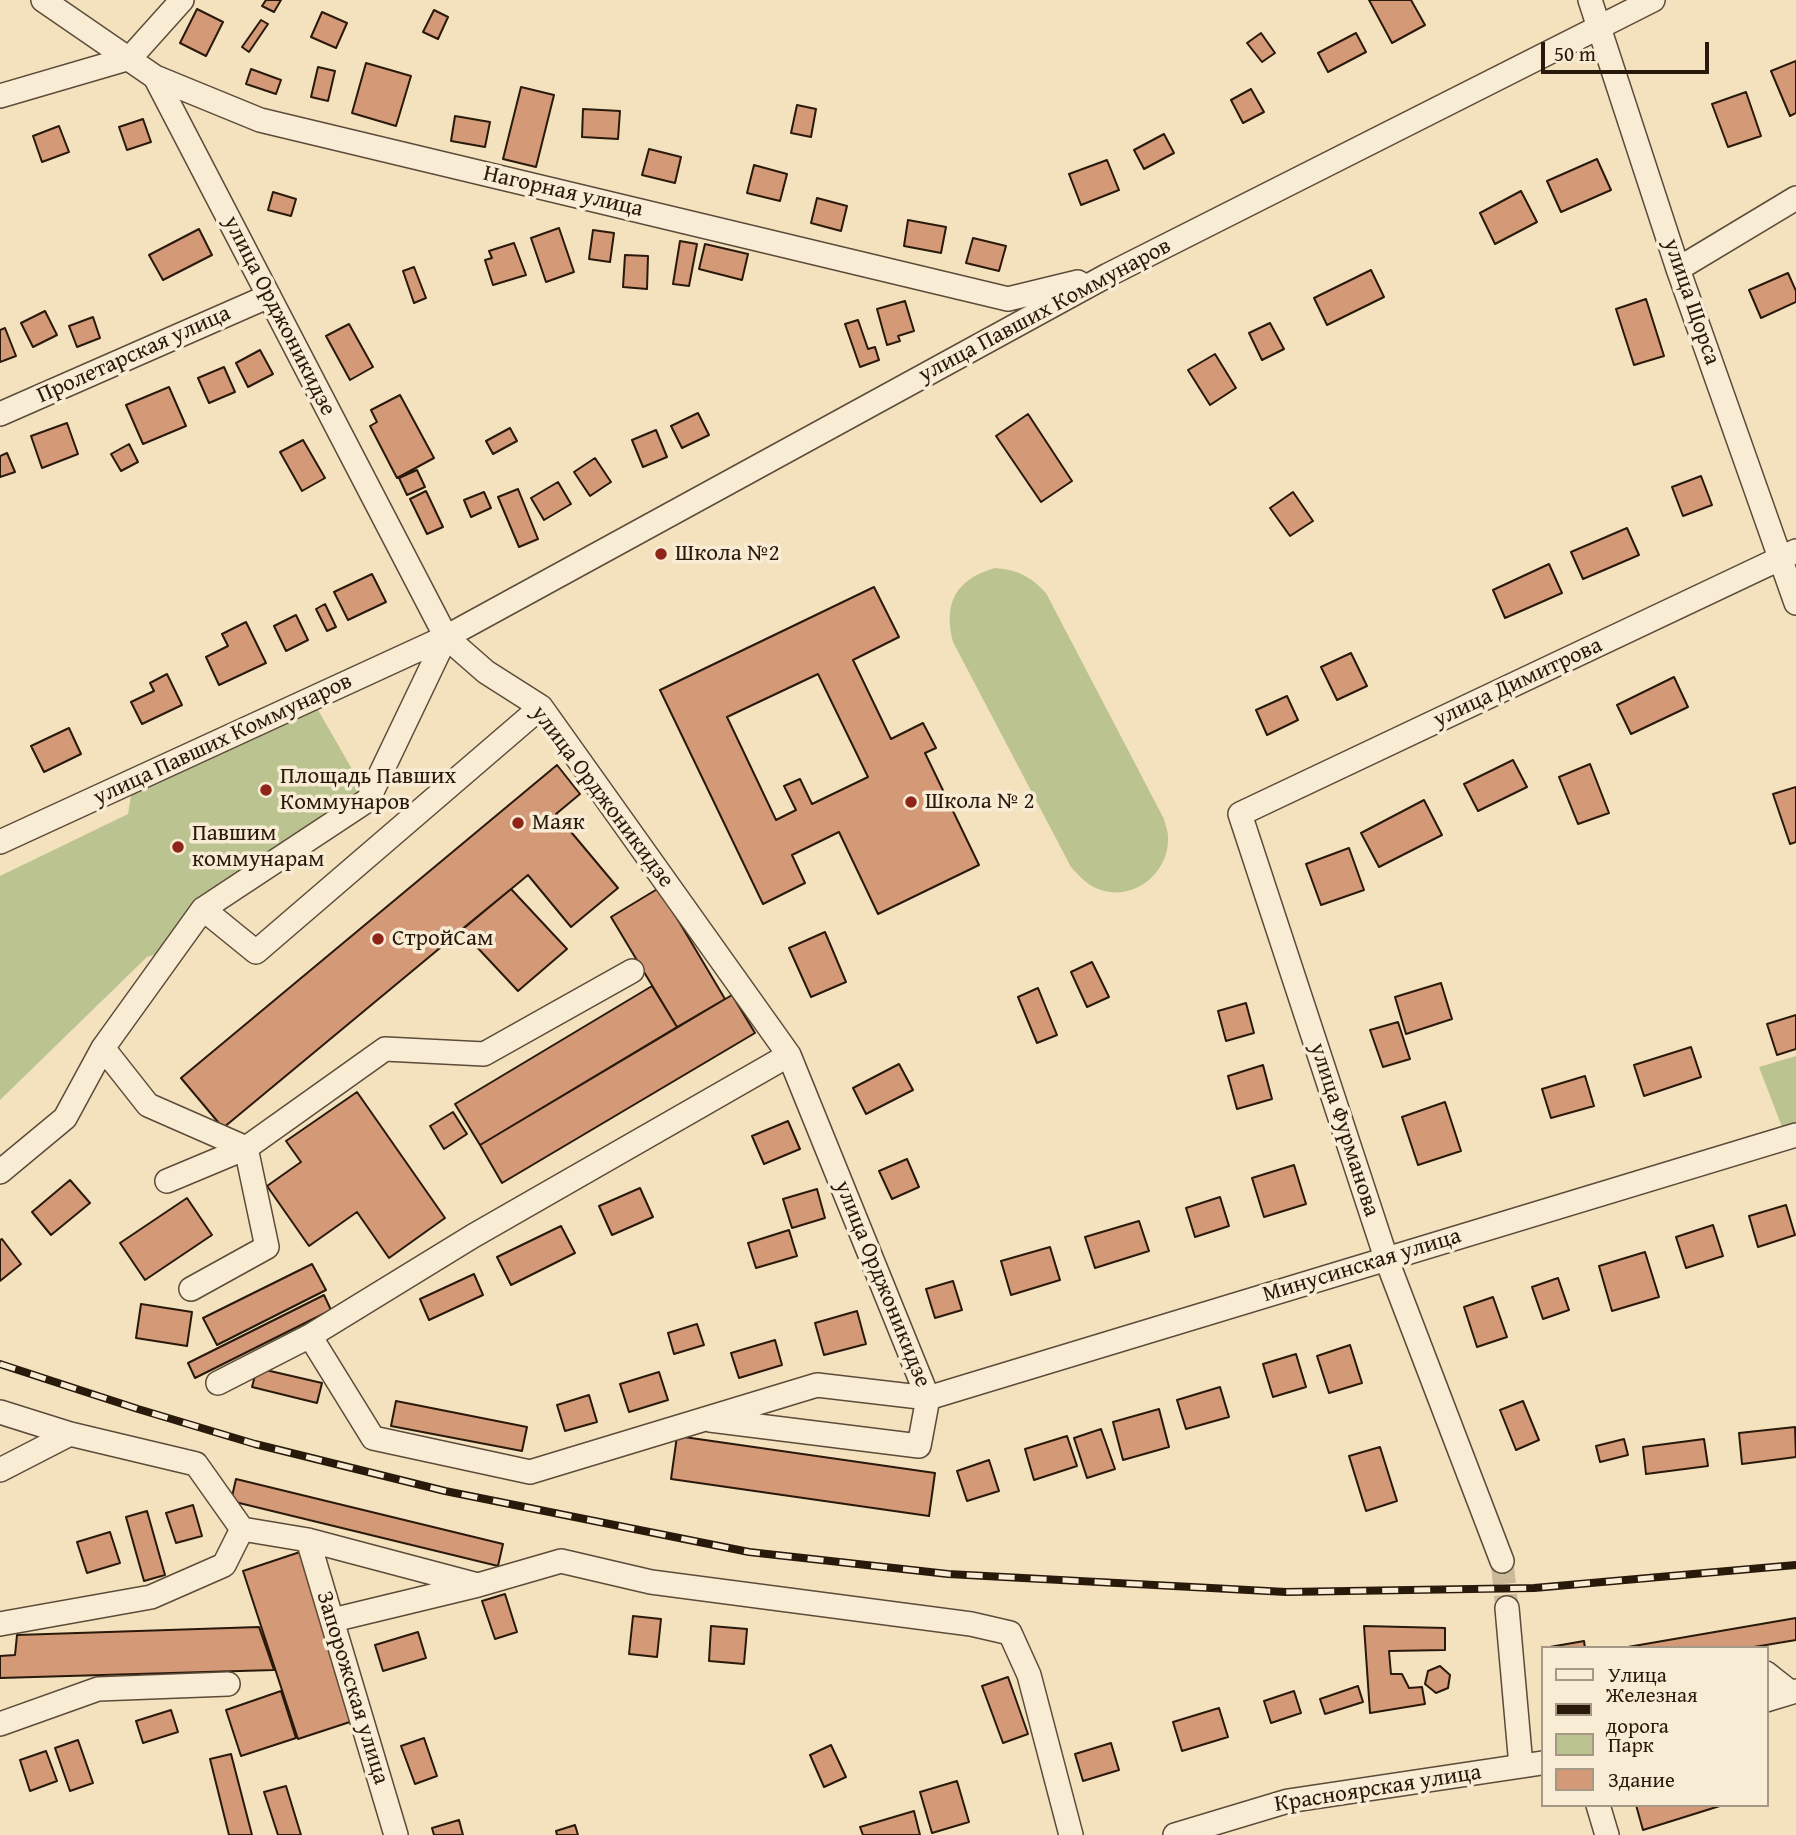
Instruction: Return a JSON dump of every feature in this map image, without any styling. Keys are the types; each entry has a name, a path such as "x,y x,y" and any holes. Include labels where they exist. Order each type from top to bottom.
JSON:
{"street":[{"name":"Нагорная улица","path":"43,0 155,77 260,120 1008,299 1108,275"},
{"path":"0,96 130,58 182,0"},
{"name":"улица Щорса","path":"1590,0 1678,269 1788,556 1796,603"},
{"name":"улица Павших Коммунаров","path":"0,842 446,637 1108,275 1653,0"},
{"name":"улица Орджоникидзе","path":"155,77 446,637 486,672 541,707 789,1055 929,1398"},
{"path":"1678,269 1796,198"},
{"name":"Пролетарская улица","path":"0,414 269,296"},
{"name":"улица Димитрова","path":"1240,814 1788,556"},
{"path":"0,1172 65,1118 103,1048 203,909 368,800 446,637"},
{"path":"203,909 256,952 541,707"},
{"name":"улица Фурманова","path":"1240,814 1386,1258 1502,1561"},
{"path":"167,1181 246,1148 385,1049 484,1054 632,971"},
{"path":"103,1048 148,1105 246,1148"},
{"path":"218,1383 310,1336 472,1236 789,1055"},
{"name":"Минусинская улица","path":"929,1398 1796,1135"},
{"path":"191,1289 267,1247 246,1148"},
{"path":"310,1336 373,1438 530,1472 700,1419 817,1385 929,1398 919,1446 700,1419"},
{"path":"0,1412 70,1434 196,1464 242,1529 308,1541 478,1585"},
{"path":"0,1470 70,1434"},
{"path":"0,1624 151,1597 224,1565 242,1529"},
{"name":"Запорожская улица","path":"308,1541 396,1835"},
{"path":"333,1620 478,1585 561,1561 651,1582 971,1624 1010,1633 1029,1675 1071,1835"},
{"path":"1507,1608 1532,1764"},
{"path":"1768,1674 1793,1691"},
{"path":"0,1724 98,1689 228,1684"},
{"path":"1768,1699 1793,1691"},
{"name":"Красноярская улица","path":"1175,1835 1288,1801 1532,1764"},
{"path":"1599,1807 1607,1835"}],"green space":[{"path":"995,568 1023,575 1046,593 1164,819 1168,837 1162,863 1156,873 1137,888 1113,892 1101,890 1088,884 1071,867 953,642 950,616 956,594 971,579"},
{"path":"314,703 364,790 193,900 189,917 169,951 147,957 0,1100 0,876 128,814 132,790"},
{"path":"1796,1056 1796,1123 1782,1127 1759,1067"}],"building":[{"path":"266,0 281,0 274,12 262,6"},
{"path":"1369,0 1411,0 1425,25 1392,43"},
{"path":"197,9 223,22 206,56 180,43"},
{"path":"434,10 448,17 438,39 423,32"},
{"path":"322,12 347,23 336,48 311,37"},
{"path":"261,20 268,24 249,52 242,47"},
{"path":"1261,33 1275,53 1262,62 1247,43"},
{"path":"1356,33 1366,52 1328,72 1318,53"},
{"path":"1796,61 1796,113 1790,116 1771,71"},
{"path":"366,63 411,76 396,126 352,113"},
{"path":"318,67 335,71 328,101 311,97"},
{"path":"251,69 281,80 276,94 246,84"},
{"path":"521,87 554,95 536,167 503,159"},
{"path":"1251,89 1264,112 1243,123 1231,100"},
{"path":"1746,92 1761,136 1728,147 1712,104"},
{"path":"797,105 816,109 811,137 791,133"},
{"path":"583,109 620,111 618,139 582,137"},
{"path":"455,116 490,122 485,147 451,141"},
{"path":"143,119 151,142 127,150 119,127"},
{"path":"59,126 69,152 42,162 33,136"},
{"path":"1164,134 1174,153 1144,169 1134,150"},
{"path":"649,149 681,157 675,183 642,175"},
{"path":"1597,159 1611,190 1561,212 1547,181"},
{"path":"1107,160 1119,190 1081,205 1069,174"},
{"path":"754,165 787,174 780,201 747,193"},
{"path":"1521,191 1537,222 1495,244 1480,213"},
{"path":"273,192 296,199 291,216 268,210"},
{"path":"817,198 847,206 841,231 811,223"},
{"path":"908,220 946,227 941,253 904,246"},
{"path":"559,228 574,272 546,282 531,238"},
{"path":"199,229 212,255 163,280 149,255"},
{"path":"593,230 614,233 610,262 589,259"},
{"path":"973,238 1006,246 999,271 966,263"},
{"path":"680,241 697,244 689,286 673,284"},
{"path":"514,243 526,275 493,285 485,260 492,258 489,251"},
{"path":"705,244 748,254 742,280 699,269"},
{"path":"625,255 648,256 647,289 623,287"},
{"path":"414,267 426,298 414,303 403,271"},
{"path":"1371,270 1384,297 1327,325 1314,298"},
{"path":"1788,273 1796,291 1796,302 1761,318 1749,290"},
{"path":"1646,299 1664,356 1634,365 1616,309"},
{"path":"905,301 914,331 898,336 900,341 887,345 877,309"},
{"path":"45,311 57,335 33,347 21,323"},
{"path":"93,317 100,338 77,347 69,326"},
{"path":"858,320 868,349 875,347 879,360 860,367 845,324"},
{"path":"1270,323 1284,349 1262,360 1249,333"},
{"path":"349,324 373,367 350,380 326,336"},
{"path":"5,328 16,356 0,362 0,330"},
{"path":"260,350 273,374 248,387 236,363"},
{"path":"1215,354 1236,388 1210,405 1188,370"},
{"path":"224,367 235,392 209,403 198,378"},
{"path":"169,387 186,426 143,444 126,405"},
{"path":"400,395 434,458 397,478 370,426 377,422 371,410"},
{"path":"698,413 709,435 682,448 671,426"},
{"path":"1028,414 1072,481 1041,502 996,436"},
{"path":"67,423 78,454 42,468 31,436"},
{"path":"510,428 517,441 493,454 486,441"},
{"path":"656,430 667,457 643,467 632,440"},
{"path":"303,440 325,478 302,491 280,452"},
{"path":"129,444 138,462 121,471 111,454"},
{"path":"7,453 15,472 0,477 0,456"},
{"path":"595,458 611,482 590,496 574,472"},
{"path":"417,470 425,487 407,495 399,478"},
{"path":"1701,476 1712,505 1683,516 1672,487"},
{"path":"558,482 571,504 544,520 531,498"},
{"path":"518,489 538,539 519,547 498,497"},
{"path":"426,491 443,527 427,534 410,499"},
{"path":"484,492 491,508 471,517 464,500"},
{"path":"1293,492 1313,521 1290,536 1270,508"},
{"path":"1627,528 1639,555 1583,579 1571,552"},
{"path":"1549,564 1562,593 1505,618 1493,590"},
{"path":"372,574 386,602 348,620 334,592"},
{"path":"874,587 899,637 853,660 891,739 923,723 936,748 925,753 979,865 878,914 839,832 792,855 805,883 763,904 660,690","holes":["818,674 868,777 812,804 800,779 784,786 796,810 776,820 727,717"]},
{"path":"325,604 336,627 327,631 316,609"},
{"path":"296,615 308,640 286,651 274,626"},
{"path":"246,622 266,663 219,685 206,657 228,646 222,634"},
{"path":"1351,653 1367,686 1337,700 1321,667"},
{"path":"167,674 182,705 142,724 131,702 154,691 150,683"},
{"path":"1674,677 1688,707 1631,734 1617,705"},
{"path":"1287,696 1298,720 1267,735 1256,710"},
{"path":"69,728 81,754 44,772 31,746"},
{"path":"1513,760 1527,787 1478,811 1464,784"},
{"path":"1590,764 1609,813 1578,824 1559,777"},
{"path":"557,765 580,794 556,814 618,888 571,927 528,875 223,1128 181,1078"},
{"path":"1796,787 1796,842 1790,844 1773,794"},
{"path":"1424,800 1442,835 1379,867 1361,833"},
{"path":"1349,848 1364,890 1321,905 1306,864"},
{"path":"659,888 725,999 677,1027 611,917"},
{"path":"511,889 567,949 518,991 461,930"},
{"path":"825,932 846,982 811,997 789,948"},
{"path":"1092,962 1109,997 1087,1007 1071,972"},
{"path":"1441,983 1452,1019 1406,1034 1395,997"},
{"path":"652,986 677,1027 480,1145 455,1104"},
{"path":"1038,988 1057,1035 1037,1043 1018,997"},
{"path":"732,995 755,1033 502,1183 480,1145"},
{"path":"1246,1003 1254,1033 1226,1041 1218,1011"},
{"path":"1796,1015 1796,1049 1777,1055 1767,1024"},
{"path":"1398,1022 1410,1059 1383,1067 1370,1030"},
{"path":"1691,1047 1701,1077 1644,1096 1634,1065"},
{"path":"899,1064 913,1090 866,1114 853,1088"},
{"path":"1263,1065 1272,1099 1237,1109 1228,1076"},
{"path":"1585,1076 1594,1106 1551,1118 1542,1089"},
{"path":"357,1092 445,1218 389,1258 357,1212 309,1246 267,1186 301,1162 286,1141"},
{"path":"1445,1102 1461,1151 1418,1165 1402,1117"},
{"path":"453,1112 467,1134 444,1149 430,1126"},
{"path":"788,1121 800,1149 764,1164 752,1136"},
{"path":"907,1159 919,1187 892,1199 879,1171"},
{"path":"1294,1165 1306,1204 1264,1217 1252,1178"},
{"path":"70,1180 90,1203 51,1235 32,1212"},
{"path":"640,1188 653,1217 612,1235 599,1206"},
{"path":"817,1189 825,1218 792,1228 783,1199"},
{"path":"1220,1197 1229,1226 1195,1237 1186,1208"},
{"path":"187,1198 212,1235 145,1280 120,1243"},
{"path":"1786,1205 1795,1235 1758,1247 1749,1216"},
{"path":"1139,1221 1149,1251 1095,1268 1085,1237"},
{"path":"1713,1225 1723,1256 1686,1268 1676,1237"},
{"path":"561,1226 575,1253 511,1285 497,1257"},
{"path":"789,1230 797,1256 756,1268 748,1243"},
{"path":"2,1239 21,1264 0,1281 0,1240"},
{"path":"1050,1247 1060,1280 1011,1295 1001,1261"},
{"path":"1645,1252 1659,1297 1612,1311 1599,1266"},
{"path":"312,1264 326,1290 217,1345 203,1318"},
{"path":"474,1274 483,1295 429,1320 420,1299"},
{"path":"1558,1278 1569,1310 1543,1319 1532,1287"},
{"path":"953,1281 962,1310 935,1318 926,1289"},
{"path":"324,1295 331,1310 195,1378 188,1363"},
{"path":"1493,1297 1507,1337 1477,1347 1464,1307"},
{"path":"141,1304 192,1312 187,1346 136,1338"},
{"path":"857,1311 866,1344 824,1355 815,1323"},
{"path":"697,1324 704,1345 674,1354 668,1333"},
{"path":"775,1340 782,1365 739,1378 731,1353"},
{"path":"1350,1345 1362,1383 1329,1393 1317,1356"},
{"path":"1296,1354 1306,1387 1273,1397 1263,1364"},
{"path":"257,1368 322,1383 317,1403 252,1387"},
{"path":"659,1372 668,1400 629,1412 620,1384"},
{"path":"1220,1387 1229,1417 1186,1429 1177,1400"},
{"path":"589,1395 597,1422 565,1431 557,1405"},
{"path":"396,1401 527,1427 522,1451 391,1426"},
{"path":"1523,1401 1539,1440 1516,1450 1500,1410"},
{"path":"1159,1409 1169,1447 1123,1460 1113,1422"},
{"path":"1795,1427 1796,1457 1742,1464 1739,1433"},
{"path":"1101,1429 1115,1469 1087,1478 1074,1438"},
{"path":"677,1436 935,1473 929,1516 671,1479"},
{"path":"1067,1436 1077,1466 1034,1480 1025,1449"},
{"path":"1624,1439 1628,1455 1600,1462 1596,1446"},
{"path":"1704,1439 1708,1466 1646,1474 1643,1447"},
{"path":"1380,1447 1397,1501 1366,1511 1349,1456"},
{"path":"989,1460 999,1491 967,1501 957,1471"},
{"path":"236,1479 503,1544 498,1566 231,1501"},
{"path":"193,1505 202,1536 176,1543 166,1513"},
{"path":"147,1511 165,1575 144,1581 126,1517"},
{"path":"110,1532 120,1563 87,1573 77,1542"},
{"path":"300,1552 356,1720 298,1739 243,1571"},
{"path":"505,1594 517,1632 495,1639 482,1601"},
{"path":"633,1616 661,1619 657,1657 629,1654"},
{"path":"1796,1618 1796,1640 1760,1646 1634,1646"},
{"path":"711,1626 747,1629 744,1664 709,1661"},
{"path":"1364,1626 1445,1628 1445,1650 1389,1651 1391,1674 1402,1674 1409,1688 1422,1687 1425,1704 1370,1713"},
{"path":"259,1627 274,1670 0,1678 0,1656 15,1655 17,1635"},
{"path":"418,1632 426,1658 383,1671 375,1645"},
{"path":"1584,1641 1585,1646 1555,1646"},
{"path":"1440,1666 1450,1675 1448,1688 1436,1693 1425,1684 1428,1671"},
{"path":"1008,1677 1028,1734 1003,1743 982,1686"},
{"path":"1358,1686 1363,1702 1325,1714 1320,1699"},
{"path":"281,1691 296,1738 241,1756 226,1710"},
{"path":"1294,1691 1301,1713 1271,1723 1264,1701"},
{"path":"1219,1708 1228,1737 1182,1751 1173,1722"},
{"path":"171,1710 178,1732 143,1743 136,1721"},
{"path":"424,1738 437,1776 415,1784 401,1746"},
{"path":"78,1740 93,1783 70,1791 55,1748"},
{"path":"1111,1743 1119,1770 1083,1781 1075,1754"},
{"path":"831,1745 846,1777 824,1787 810,1755"},
{"path":"46,1751 57,1781 30,1791 20,1760"},
{"path":"231,1754 252,1835 229,1835 210,1759"},
{"path":"957,1781 969,1822 932,1833 920,1792"},
{"path":"286,1786 301,1835 278,1835 264,1792"},
{"path":"1637,1807 1717,1807 1643,1830"},
{"path":"914,1811 920,1835 863,1835 860,1827"},
{"path":"459,1820 463,1835 434,1835 432,1828"},
{"path":"575,1825 578,1835 557,1835 556,1831"}],"tunnel":[{"path":"1502,1561 1507,1608"}],"railway":[{"path":"0,1364 255,1444 445,1491 749,1552 948,1574 1286,1592 1534,1588 1796,1565"}],"place":[{"name":"Школа №2","path":"661,554"},
{"name":"Площадь Павших Коммунаров","path":"266,790"},
{"name":"Школа № 2","path":"911,802"},
{"name":"Маяк","path":"518,823"},
{"name":"Павшим коммунарам","path":"178,847"},
{"name":"СтройСам","path":"378,939"}]}
